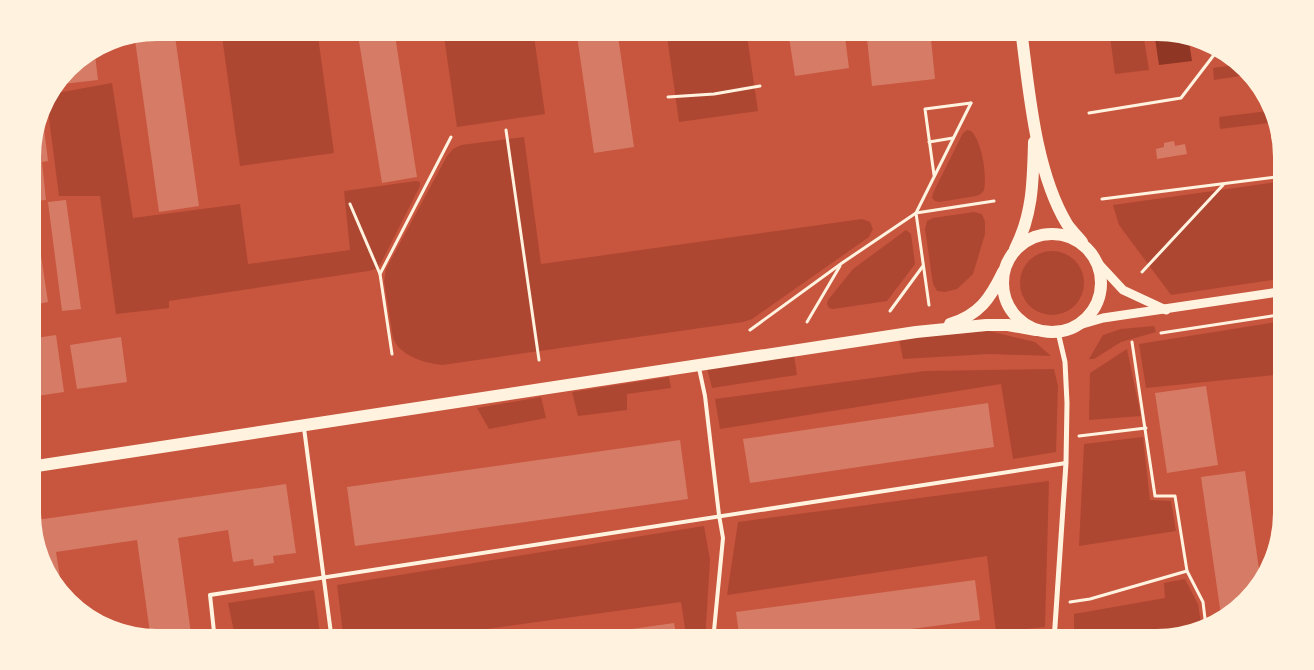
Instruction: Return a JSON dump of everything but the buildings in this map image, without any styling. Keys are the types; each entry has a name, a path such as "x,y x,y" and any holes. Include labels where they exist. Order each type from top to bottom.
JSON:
{"main road":[{"path":"38,466 916,332 986,325 1008,325 1058,332 1068,330 1079,325 1097,305 1102,286 1100,271 1097,262 1068,226 1057,205 1045,168 1034,122 1022,38"},
{"path":"916,332 957,322 983,306 993,294 1024,232 1030,207 1034,170 1034,122"},
{"path":"1012,255 1020,246 1037,236 1056,234 1074,239 1089,250"},
{"path":"1006,267 1003,278 1005,298 1014,314 1025,324 1036,330"}],"street":[{"path":"1097,262 1123,290 1166,310"},
{"path":"1079,325 1103,318 1276,292"},
{"path":"1055,632 1066,462 1067,381 1058,332"}],"lane":[{"path":"699,366 705,396 723,538 714,632"},
{"path":"304,426 331,632"},
{"path":"214,632 210,595 1066,462"}],"path":[{"path":"1089,113 1181,98 1216,52"},
{"path":"668,97 714,94 760,86"},
{"path":"929,305 916,213 971,102 925,109 934,176"},
{"path":"506,130 539,360"},
{"path":"380,274 451,137"},
{"path":"930,142 953,138"},
{"path":"1102,199 1276,177"},
{"path":"1142,272 1224,184"},
{"path":"750,330 842,263 916,213 994,201"},
{"path":"350,204 380,274 392,354"},
{"path":"807,322 842,263"},
{"path":"890,311 923,265"},
{"path":"1161,333 1276,315"},
{"path":"1132,342 1155,496 1174,496 1187,571 1202,602 1205,622"},
{"path":"1066,437 1146,428"},
{"path":"1057,604 1090,599 1187,571"}],"shaded area":[{"path":"222,38 318,38 334,153 240,166"},
{"path":"444,38 534,38 545,114 457,127"},
{"path":"667,38 747,38 758,111 679,122"},
{"path":"1110,38 1144,38 1149,70 1115,74"},
{"path":"1155,38 1189,42 1192,61 1159,65"},
{"path":"1234,65 1245,75 1214,80 1213,68"},
{"path":"112,83 133,218 240,204 248,264 350,250 344,191 416,181 420,182 420,186 381,263 376,269 169,301 169,308 116,314 100,196 59,196 48,109 56,93"},
{"path":"1267,111 1269,123 1220,129 1219,117"},
{"path":"967,130 971,131 975,136 981,150 984,168 984,190 976,196 935,201 932,198 933,193 963,133"},
{"path":"524,137 541,264 862,219 870,222 873,229 869,237 752,319 743,322 442,365 413,358 401,350 393,338 384,281 386,269 447,156 453,149 461,145"},
{"path":"1276,182 1276,279 1171,295 1119,225 1113,205"},
{"path":"974,212 982,214 985,222 985,234 973,274 957,289 945,292 937,291 933,284 925,229 927,221 933,218"},
{"path":"906,230 911,234 915,264 887,301 829,308 828,300 853,269"},
{"path":"1046,251 1058,251 1075,260 1082,271 1084,283 1082,295 1075,306 1058,315 1046,315 1034,310 1025,301 1020,289 1020,277 1025,265 1034,256"},
{"path":"1276,322 1276,375 1146,388 1139,344"},
{"path":"1154,326 1156,332 1121,342 1094,359 1089,359 1103,335 1121,329"},
{"path":"989,331 1035,342 1051,356 989,354 903,359 899,339"},
{"path":"1127,349 1141,416 1089,420 1090,373"},
{"path":"794,355 797,375 712,388 707,368"},
{"path":"1054,369 1058,386 1056,452 1013,459 1001,384 720,429 715,399 925,371"},
{"path":"669,377 671,388 627,394 627,410 578,416 572,392"},
{"path":"541,397 546,418 489,429 477,408"},
{"path":"1143,437 1150,500 1171,501 1176,531 1079,546 1084,444"},
{"path":"1049,481 1045,627 996,632 987,556 727,595 738,522"},
{"path":"704,526 710,560 706,632 686,632 681,602 465,632 343,632 337,585"},
{"path":"1185,579 1198,604 1201,624 1181,630 1165,632 1074,632 1074,614 1165,598 1164,583"},
{"path":"314,590 320,632 234,632 228,603"}]}
